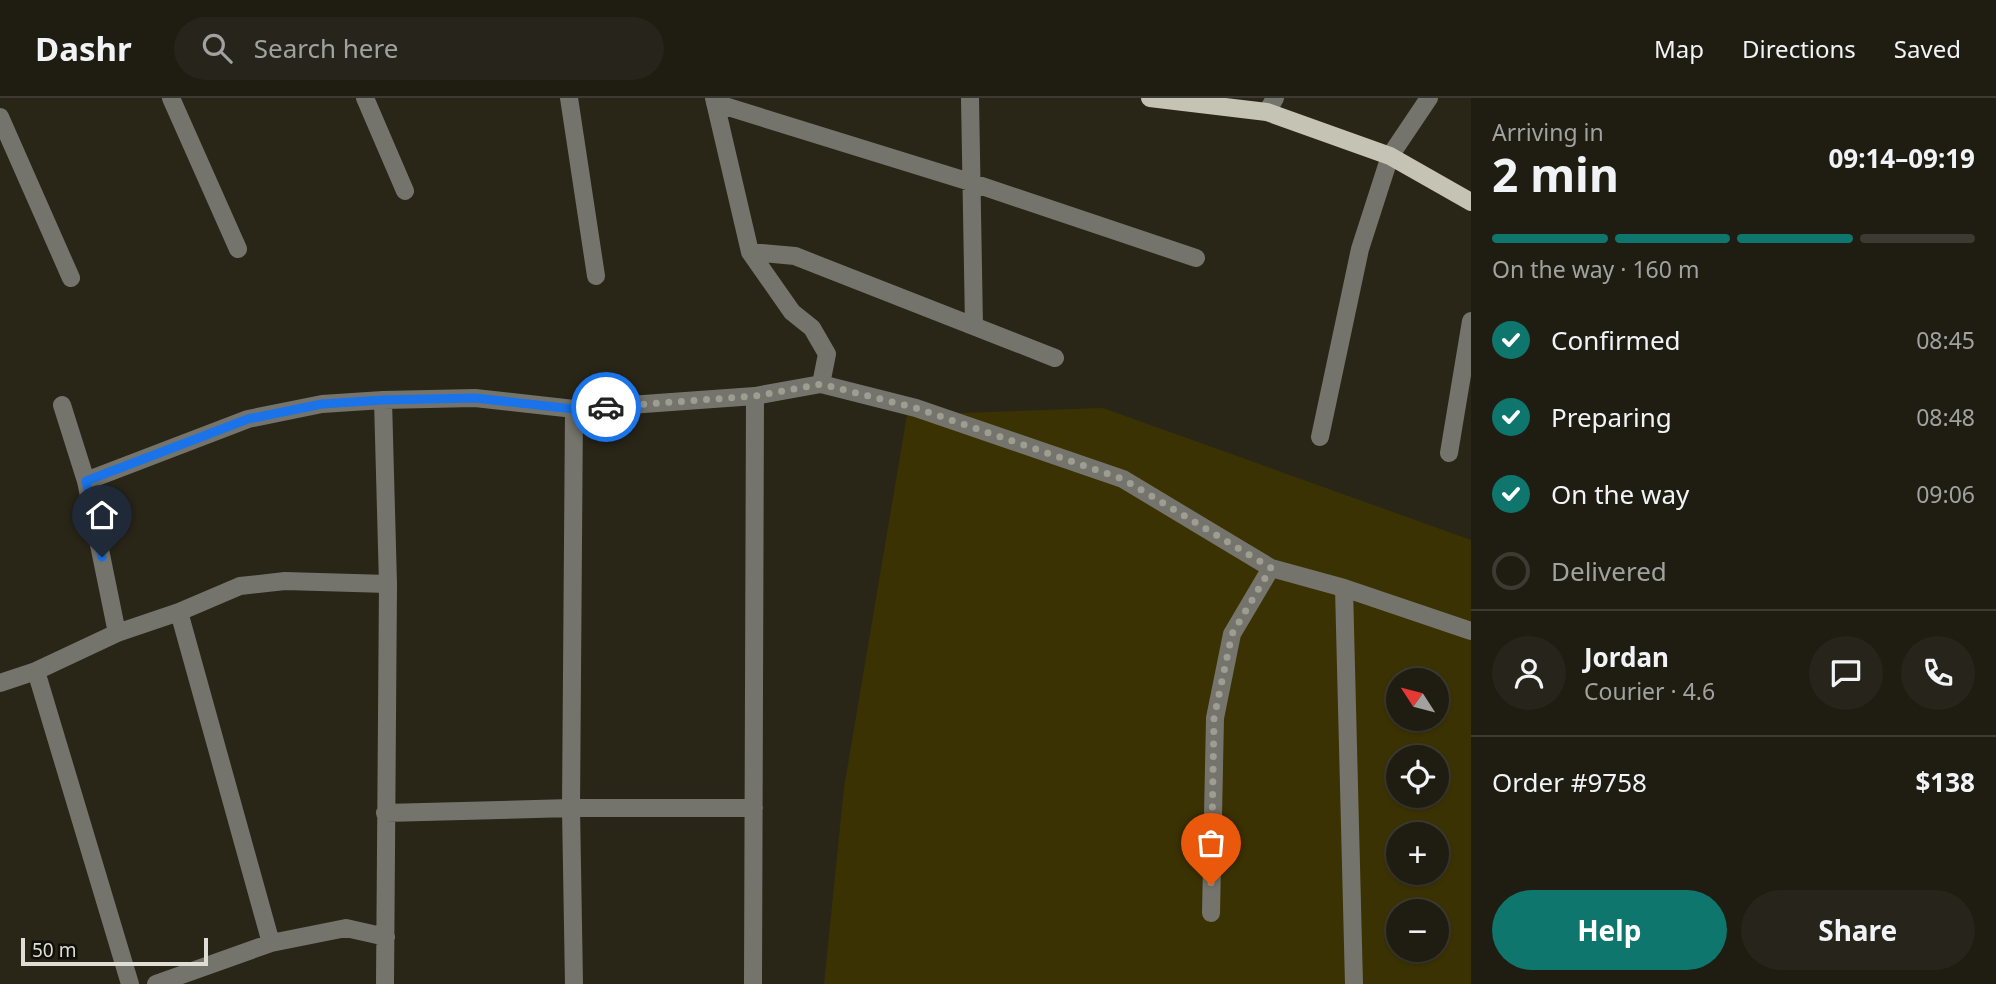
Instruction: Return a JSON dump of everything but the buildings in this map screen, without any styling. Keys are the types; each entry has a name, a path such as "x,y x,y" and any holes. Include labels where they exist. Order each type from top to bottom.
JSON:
{"main road":[{"path":"1152,98 1271,105 1390,156 1471,202"}],"street":[{"path":"171,98 238,249"},
{"path":"365,98 405,191"},
{"path":"569,98 596,276"},
{"path":"970,98 974,326"},
{"path":"1320,436 1360,249 1390,156 1429,98"},
{"path":"714,101 970,182 1196,258"},
{"path":"714,101 750,252 792,312 812,328 827,354 821,384"},
{"path":"0,117 71,278"},
{"path":"750,252 795,256 1055,358"},
{"path":"1449,453 1471,321"},
{"path":"86,481 248,419 322,404 475,398 574,409 755,396 821,384 916,408 1123,479 1271,568 1471,631"},
{"path":"753,984 755,396"},
{"path":"383,400 388,583 385,984"},
{"path":"62,405 86,481 117,633"},
{"path":"574,409 571,808 574,984"},
{"path":"1210,913 1214,718 1232,634 1271,568"},
{"path":"0,683 36,671 117,633 179,612 240,586 285,581 388,583"},
{"path":"1344,589 1354,984"},
{"path":"179,612 271,943"},
{"path":"36,671 130,984"},
{"path":"385,813 571,808 754,808"},
{"path":"156,984 271,943 346,928 386,937"}],"shaded area":[{"path":"1103,408 1471,540 1471,984 824,984 844,788 907,415"}],"way so far":[{"path":"606,407 755,396 821,384 916,408 1123,479 1271,568 1232,634 1214,718 1211,885"}],"route":[{"path":"102,557 86,481 248,419 322,404 383,400 475,398 574,409 606,407"}]}
